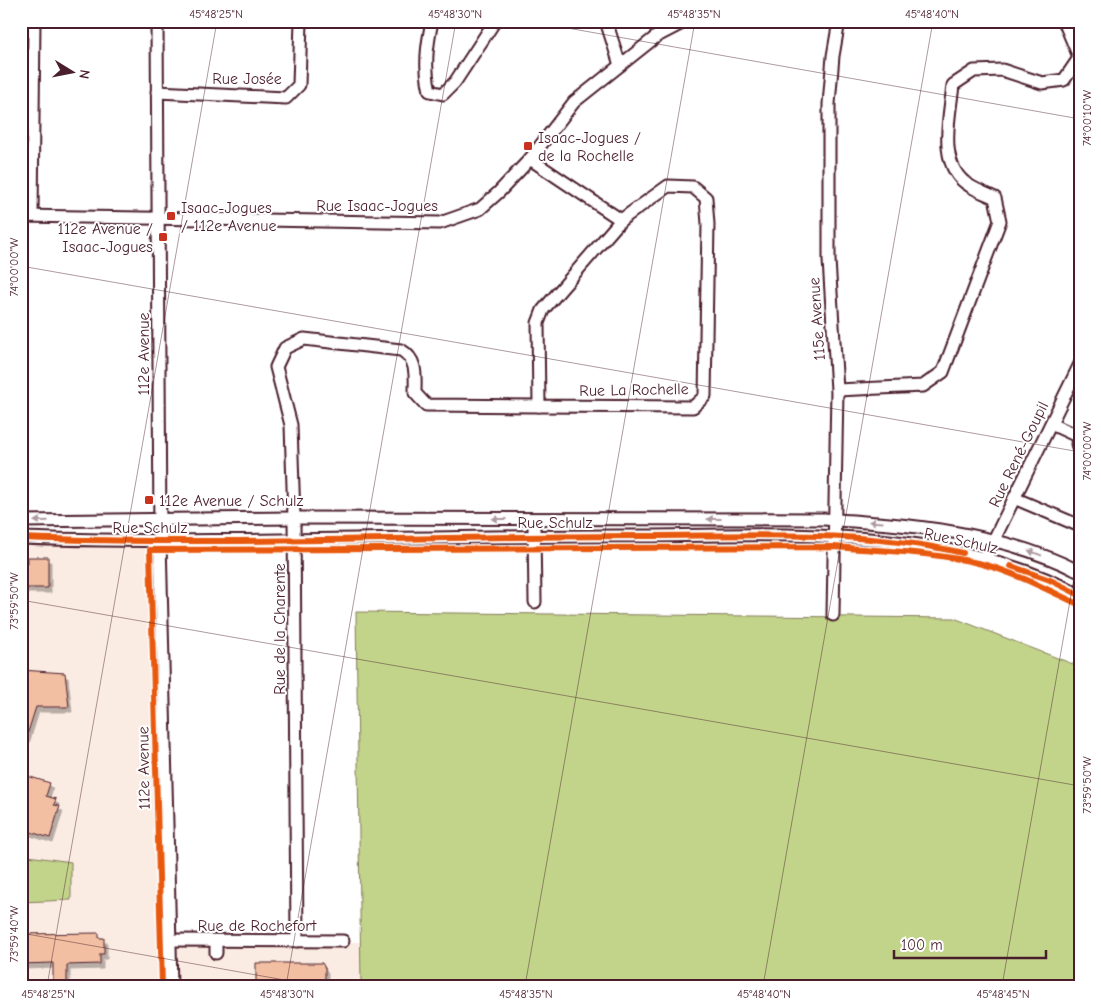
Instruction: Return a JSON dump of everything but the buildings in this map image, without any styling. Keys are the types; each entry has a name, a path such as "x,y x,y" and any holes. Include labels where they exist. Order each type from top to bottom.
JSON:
{"street":[{"path":"27,216 34,21"},
{"name":"112e Avenue","path":"157,21 160,542 171,986"},
{"name":"Rue Josée","path":"157,92 286,98 300,85 301,21"},
{"path":"432,21 425,70 430,91 443,94 455,82 495,21"},
{"path":"606,21 620,65"},
{"name":"Rue Isaac-Jogues","path":"27,216 158,220 440,222 480,208 499,192 530,159 574,102 657,36 686,21"},
{"name":"115e Avenue","path":"834,615 837,390 829,260 829,123 832,56 839,21"},
{"path":"837,390 923,386 943,372 1000,221 995,198 968,186 954,169 947,146 953,85 974,71 1002,70 1042,83 1064,80 1079,58 1064,21"},
{"path":"530,159 621,220"},
{"name":"Rue La Rochelle","path":"668,186 693,187 706,198 708,224 705,396 693,407 539,406 538,323 543,310 621,220 668,186"},
{"name":"Rue de la Charente","path":"297,941 292,425 276,367 285,348 304,339 401,350 410,355 414,365 415,393 426,405 539,406"},
{"name":"Rue René-Goupil","path":"985,558 1080,364"},
{"path":"1051,424 1079,433 1080,453"},
{"path":"1014,498 1080,526"},
{"name":"Rue Schulz","path":"21,521 160,521 294,518 834,520 894,524 954,532 994,540 1054,560 1080,572"},
{"path":"76,540 77,520"},
{"path":"533,520 535,602"},
{"name":"Rue Schulz","path":"21,538 160,542 534,536 834,537 946,549 985,558 1050,580 1080,595"},
{"name":"Rue de Rochefort","path":"170,940 343,941"},
{"path":"216,941 216,954"}],"shaded area":[{"path":"21,542 156,545 160,830 170,986 21,986 21,902 71,899 71,862 21,855"},
{"path":"170,940 361,942 361,986 171,986"}],"green space":[{"path":"356,612 954,618 1078,666 1080,986 361,986"},
{"path":"21,855 71,862 71,900 21,902"}],"cycle path":[{"path":"21,538 254,541 762,535 883,540 963,553"},
{"path":"162,986 150,550 834,547 927,554 982,564 1020,577 1080,605"},
{"path":"1011,566 1050,580 1080,595"}],"place":[{"name":"Isaac-Jogues / de la Rochelle","path":"528,146"},
{"name":"Isaac-Jogues / 112e Avenue","path":"171,216"},
{"name":"112e Avenue / Isaac-Jogues","path":"163,237"},
{"name":"112e Avenue / Schulz","path":"149,500"}]}
